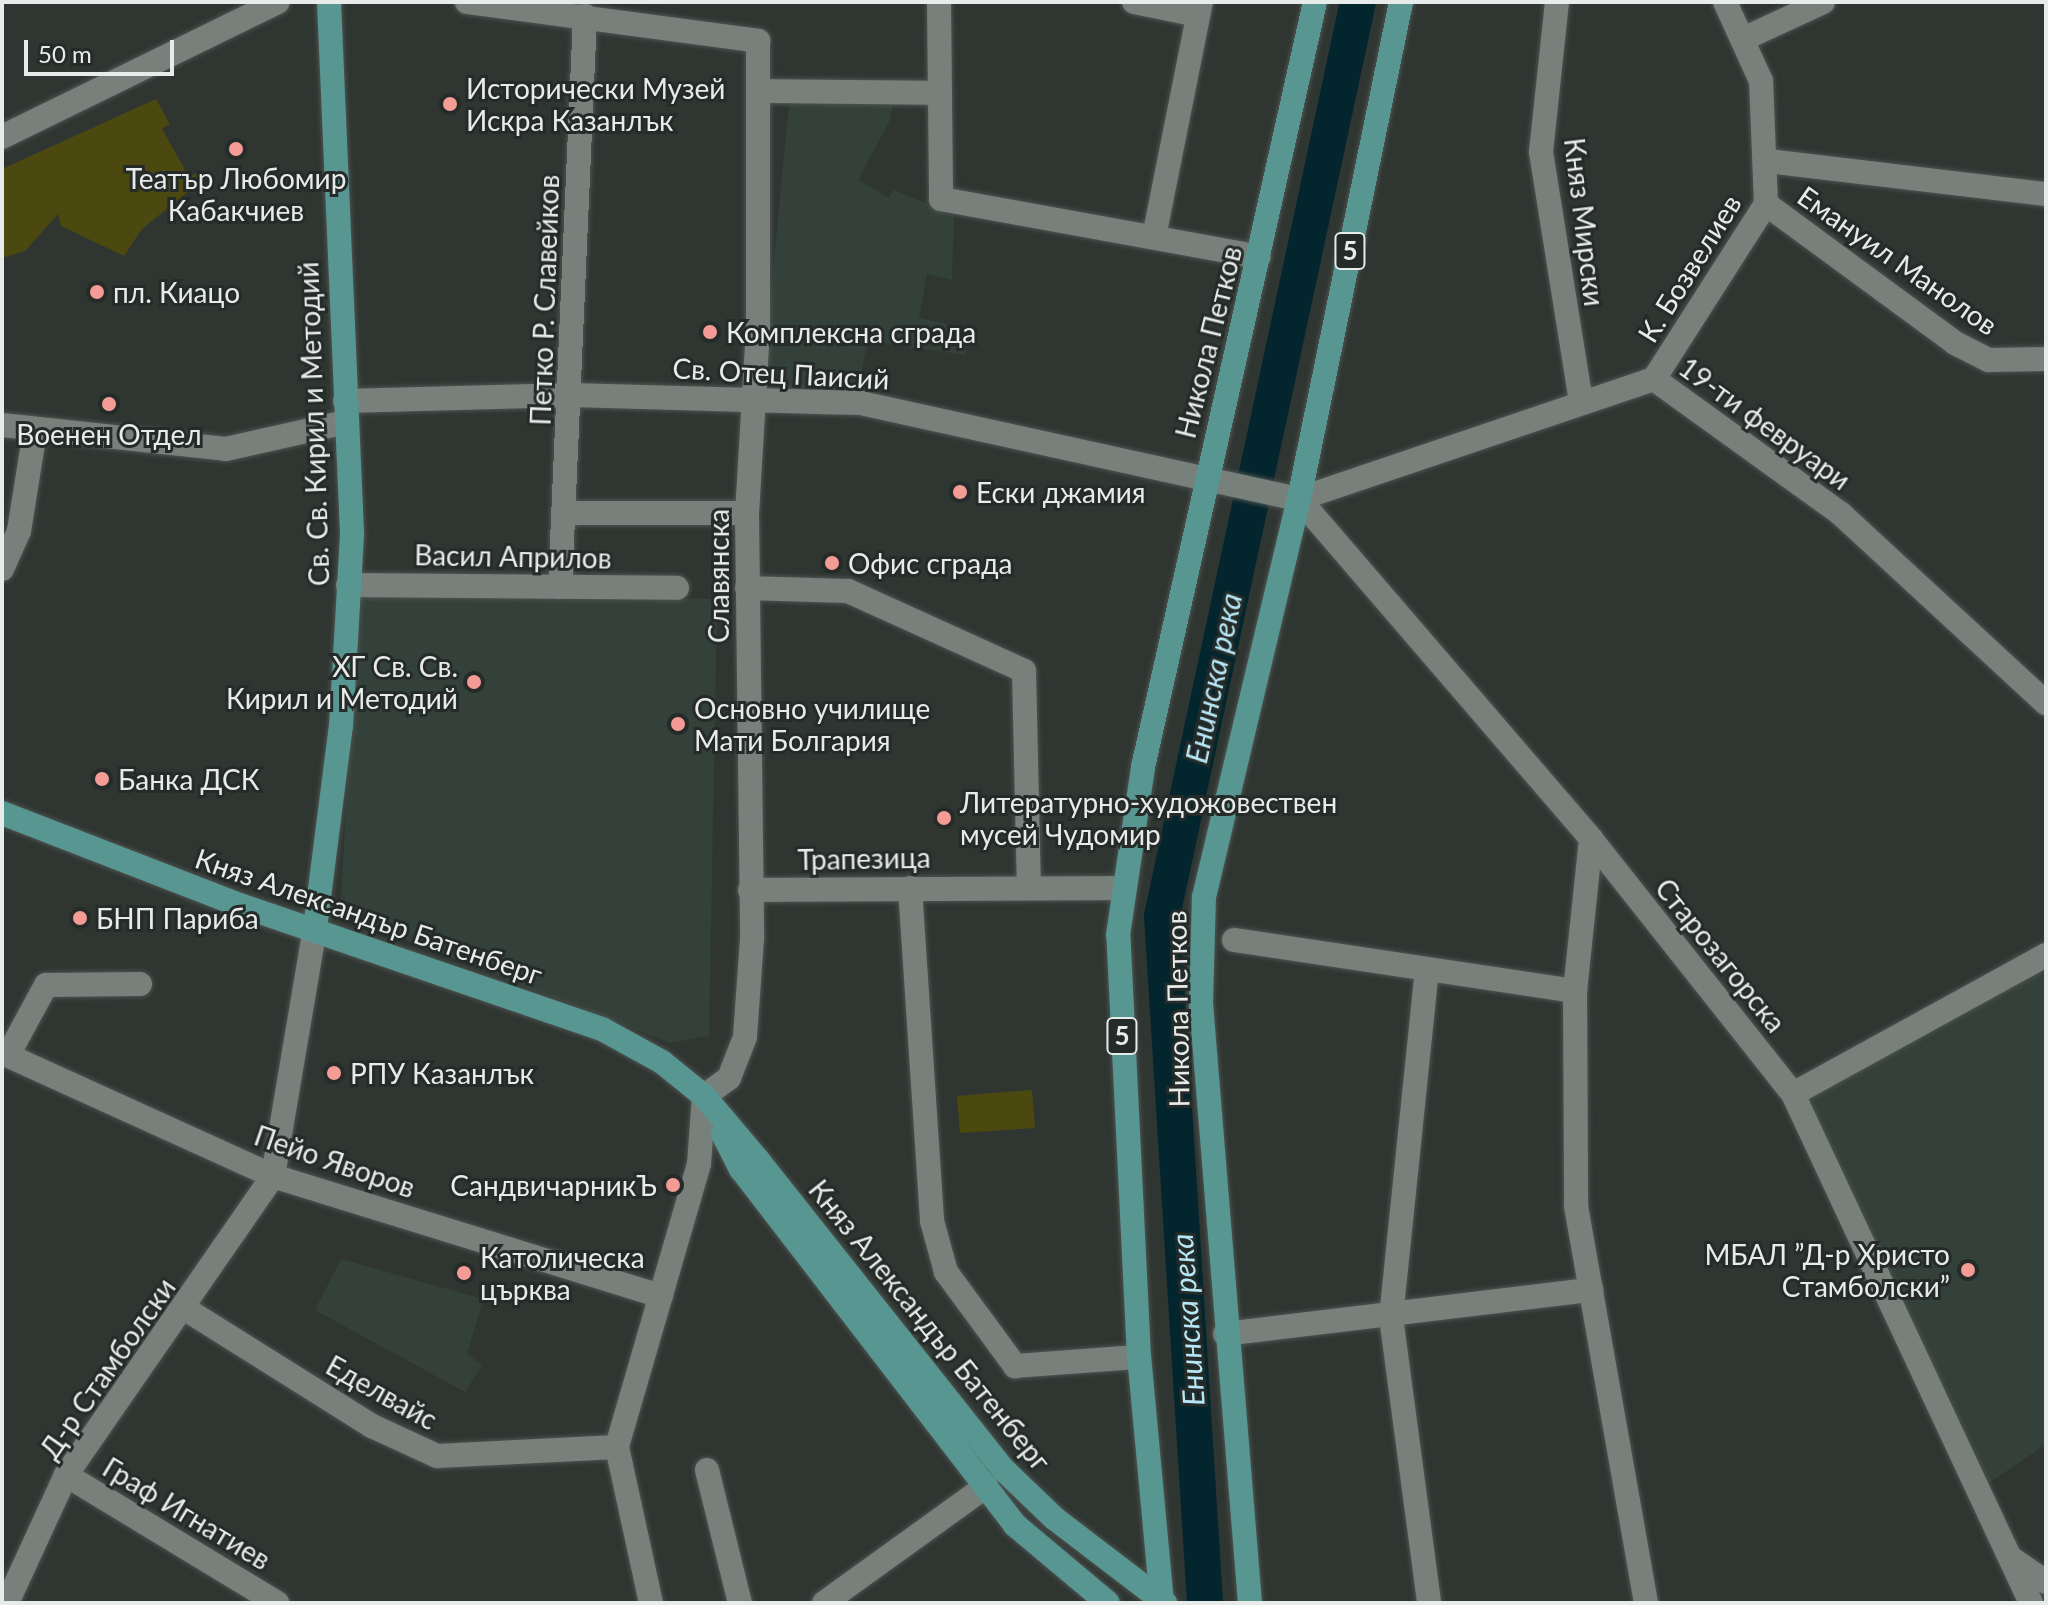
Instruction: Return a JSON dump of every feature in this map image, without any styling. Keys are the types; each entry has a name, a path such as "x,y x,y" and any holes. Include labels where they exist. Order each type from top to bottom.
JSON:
{"main road":[{"name":"Св. Св. Кирил и Методий","path":"315,928 341,726 348,585 346,412 329,2"},
{"name":"Никола Петков","path":"1163,1602 1139,1357 1118,935 1123,888 1315,2"},
{"name":"Никола Петков","path":"1250,1603 1225,1334 1201,1003 1204,897 1401,2"},
{"name":"Княз Александър Батенберг","path":"2,813 602,1029 704,1096 1004,1470 1054,1518 1163,1602"},
{"name":"Княз Александър Батенберг","path":"704,1096 741,1169 986,1486 1037,1549 1108,1603"}],"street":[{"path":"2,137 278,2"},
{"path":"467,2 585,16"},
{"path":"939,2 941,199 1259,257"},
{"path":"1134,2 1200,8 1154,237"},
{"name":"Княз Мирски","path":"1557,2 1541,152 1581,401"},
{"name":"К. Бозвелиев","path":"1654,379 1766,204 1768,161 1761,81 1725,2"},
{"path":"1743,39 1823,2"},
{"name":"Славянска","path":"585,16 758,41 755,398 747,513 750,890 745,1037 729,1078 704,1096"},
{"name":"Петко Р. Славейков","path":"560,587 571,395 585,16"},
{"path":"759,91 940,93"},
{"path":"1768,161 2046,194"},
{"name":"Емануил Манолов","path":"1766,204 1955,343 1989,360 2046,359"},
{"name":"19-ти февруари","path":"1290,497 1654,379 1841,514 2046,703"},
{"name":"Св. Отец Паисий","path":"2,425 35,431 226,449 346,412 571,395 755,398 889,407 1213,480"},
{"path":"2,569 19,531 35,431"},
{"path":"1213,480 1290,497"},
{"name":"Старозагорска","path":"1290,497 1591,839 1793,1094 2031,1603"},
{"path":"565,513 747,513"},
{"name":"Васил Априлов","path":"348,585 677,588"},
{"path":"747,588 848,591 1024,671 1029,884"},
{"path":"1591,839 1575,991 1576,1206 1646,1603"},
{"name":"Трапезица","path":"750,890 1029,884 1123,888"},
{"path":"910,888 932,1221 946,1272 1015,1366 1139,1357"},
{"name":"Св. Св. Кирил и Методий","path":"273,1176 315,928"},
{"path":"1234,940 1575,991"},
{"path":"1793,1094 2046,955"},
{"path":"1427,969 1391,1317 1429,1603"},
{"path":"5,1054 46,985 140,984"},
{"name":"Пейо Яворов","path":"5,1054 273,1176 661,1296"},
{"path":"651,1603 617,1447 699,1164 704,1096"},
{"name":"Д-р Стамболски","path":"7,1603 66,1475 187,1310 273,1176"},
{"path":"1225,1334 1391,1317 1591,1290"},
{"name":"Еделвайс","path":"187,1310 372,1426 437,1456 617,1447"},
{"path":"707,1470 740,1603"},
{"name":"Граф Игнатиев","path":"66,1475 277,1603"},
{"path":"824,1603 986,1486"},
{"path":"2012,1559 2046,1582"}],"shaded area":[{"path":"894,96 890,120 858,180 889,198 894,190 954,215 952,280 927,274 919,318 968,329 965,355 868,341 858,387 762,388 789,104"},
{"path":"156,99 170,124 162,129 189,177 197,173 201,181 142,229 124,256 61,226 58,214 25,251 2,258 2,169"},
{"path":"358,593 717,599 709,1036 670,1043 362,923 341,901"},
{"name":"МБАЛ ”Д-р Христо Стамболски”","path":"2046,965 2046,1444 1989,1483 1807,1096"},
{"path":"1032,1090 1035,1128 960,1133 957,1096"},
{"path":"341,1259 483,1299 467,1354 482,1365 465,1392 315,1310"}],"waterway":[{"name":"Енинска река","path":"1205,1603 1162,916 1358,2"}],"place":[{"name":"Исторически Музей Искра Казанлък","path":"450,104"},
{"name":"Театър Любомир Кабакчиев","path":"236,149"},
{"name":"пл. Киацо","path":"97,292"},
{"name":"Комплексна сграда","path":"710,332"},
{"name":"Военен Отдел","path":"109,404"},
{"name":"Ески джамия","path":"960,492"},
{"name":"Офис сграда","path":"832,563"},
{"name":"ХГ Св. Св. Кирил и Методий","path":"474,682"},
{"name":"Основно училище Мати Болгария","path":"678,724"},
{"name":"Банка ДСК","path":"102,779"},
{"name":"Литературно-художовествен мусей Чудомир","path":"944,818"},
{"name":"БНП Париба","path":"80,918"},
{"name":"РПУ Казанлък","path":"334,1073"},
{"name":"СандвичарникЪ","path":"673,1185"},
{"name":"МБАЛ ”Д-р Христо Стамболски”","path":"1968,1270"},
{"name":"Католическа църква","path":"464,1273"}]}
